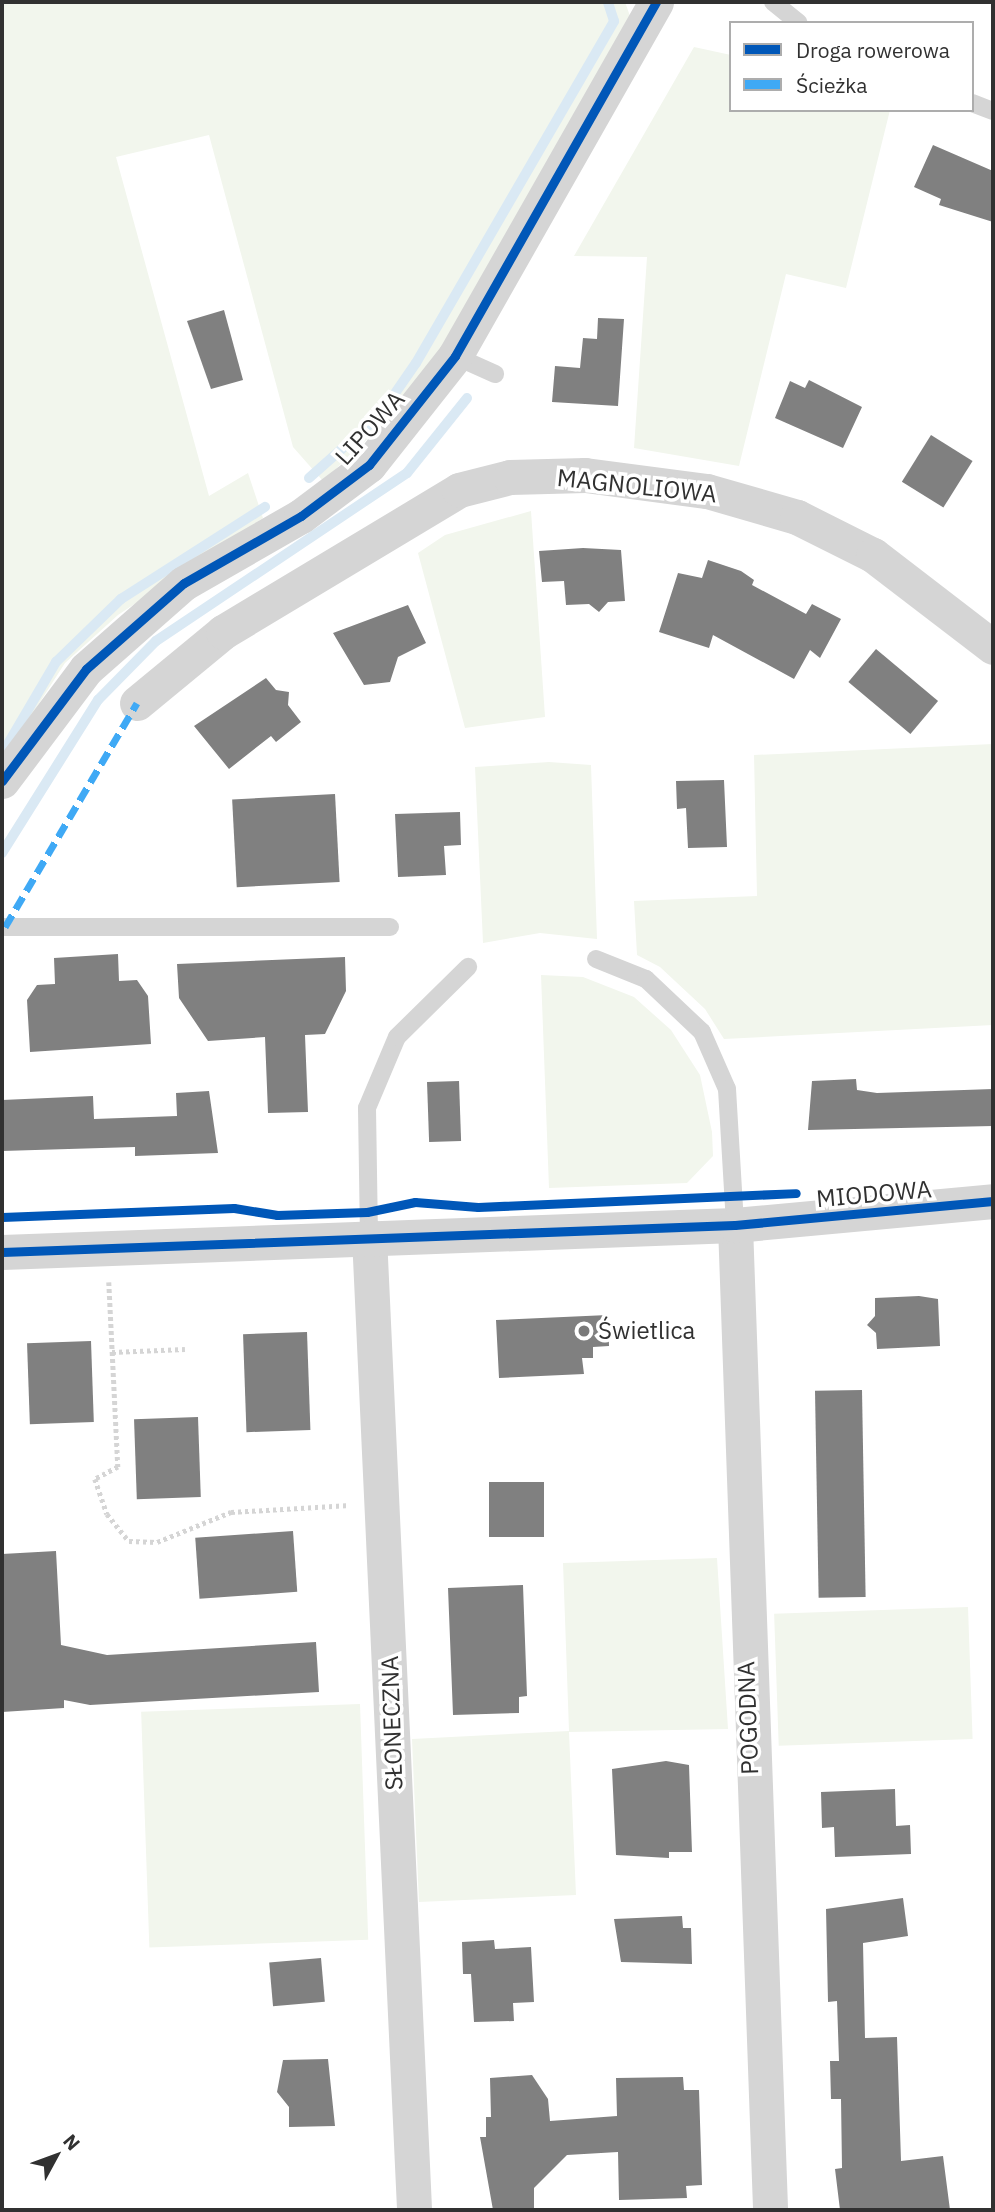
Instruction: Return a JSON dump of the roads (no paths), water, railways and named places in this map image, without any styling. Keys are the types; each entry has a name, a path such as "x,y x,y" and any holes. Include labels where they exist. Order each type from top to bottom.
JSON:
{"street":[{"name":"LIPOWA","path":"2,781 86,669 184,583 301,516 369,465 456,356 656,2"},
{"name":"MAGNOLIOWA","path":"137,702 223,632 459,490 510,477 584,475 707,491 797,517 873,555 993,647"},
{"name":"MIODOWA","path":"2,1252 369,1236 735,1225 993,1201"},
{"name":"POGODNA","path":"735,1225 770,2210"},
{"name":"SŁONECZNA","path":"369,1236 414,2210"}],"lane":[{"path":"773,2 797,21"},
{"path":"974,104 993,111"},
{"path":"456,356 495,374"},
{"path":"2,927 390,927"},
{"path":"596,959 646,979 702,1032 727,1089 735,1225"},
{"path":"369,1236 367,1108 397,1037 468,968"}],"waterway":[{"path":"309,478 380,415 416,363 614,21 608,2"},
{"path":"2,853 98,700 156,641 407,473 467,398"},
{"path":"2,754 56,662 121,599 265,507"}],"place":[{"name":"Świetlica","path":"584,1331"}]}
